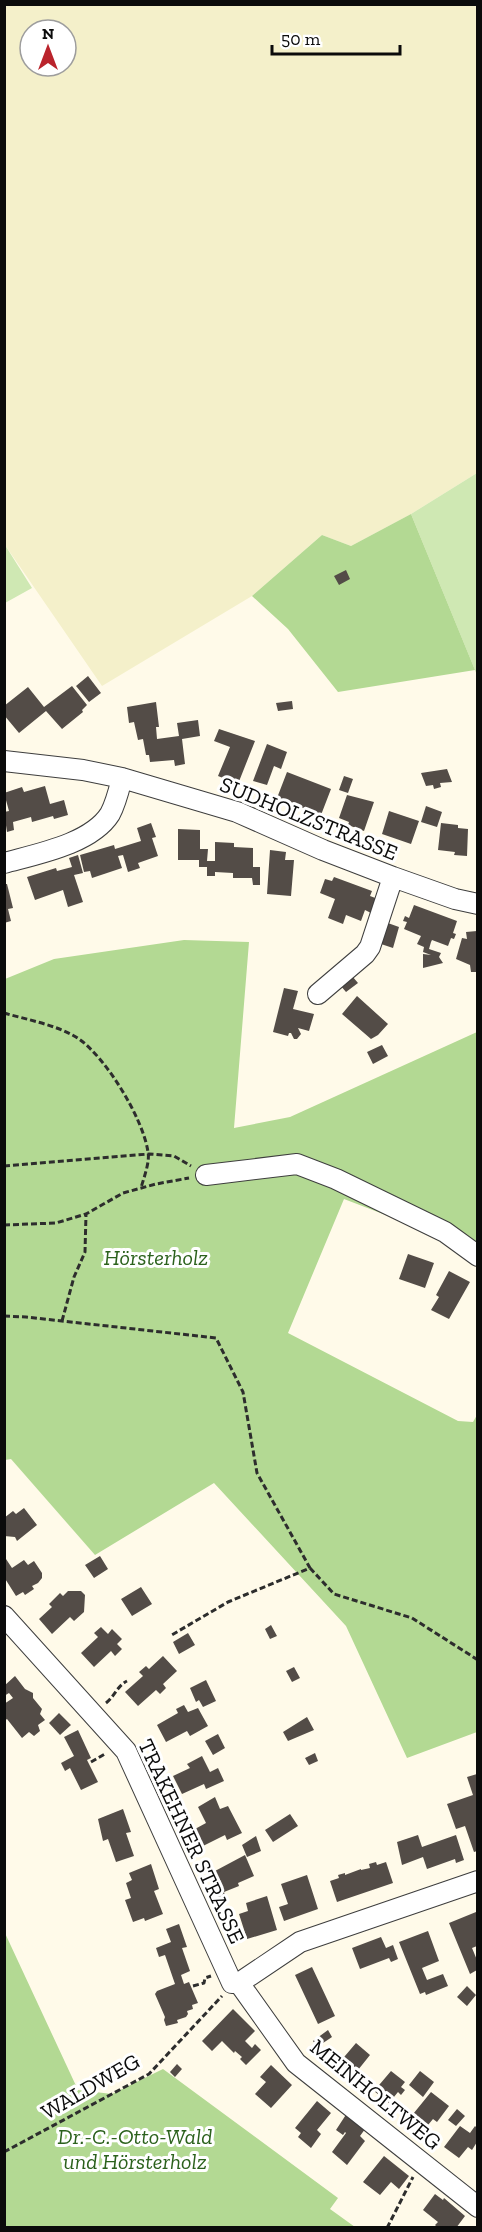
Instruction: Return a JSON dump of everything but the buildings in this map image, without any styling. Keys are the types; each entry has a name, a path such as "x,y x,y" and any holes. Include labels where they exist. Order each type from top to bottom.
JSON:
{"street":[{"name":"SUDHOLZSTRASSE","path":"4,761 83,770 122,778 237,812 323,850 393,877 454,899 477,904"},
{"path":"4,863 83,837 101,825 115,803 122,778"},
{"path":"318,994 365,954 370,947 393,877"},
{"path":"206,1175 297,1164 336,1179 445,1232 477,1256"},
{"name":"TRAKEHNER STRASSE","path":"4,1617 117,1739 134,1764 236,1983"},
{"path":"236,1983 300,1942 477,1881"},
{"name":"MEINHOLTWEG","path":"236,1983 296,2063 477,2207"}],"path":[{"path":"4,1013 76,1037 94,1050 127,1101 144,1138 149,1154 141,1188"},
{"path":"4,1166 149,1154 174,1156 206,1175"},
{"path":"4,1225 56,1223 86,1214 123,1193 206,1175"},
{"path":"62,1321 74,1277 86,1252 86,1214"},
{"path":"4,1316 216,1338 243,1392 257,1473 310,1568 334,1594 412,1617 477,1660"},
{"path":"170,1636 228,1602 310,1568"},
{"path":"92,1712 112,1698 120,1685 127,1681"},
{"name":"WALDWEG","path":"4,2152 149,2074 236,1983"},
{"path":"387,2228 420,2162"}],"shaded area":[{"path":"5,5 477,5 477,473 411,514 351,546 322,535 252,596 102,686 5,545"}],"green space":[{"path":"477,473 477,675 411,514"},
{"path":"411,514 475,670 338,692 288,629 252,596 322,535 351,546"},
{"path":"5,545 32,588 4,603"},
{"name":"Hörsterholz","path":"184,940 249,942 234,1128 290,1117 477,1032 477,1250 344,1199 288,1333 458,1421 473,1422 477,1415 477,1732 407,1758 346,1626 214,1483 95,1555 11,1459 5,1460 5,979 54,959"},
{"name":"Dr.-C.-Otto-Wald und Hörsterholz","path":"4,1931 78,2090 112,2094 163,2069 338,2198 330,2209 355,2227 5,2227"}]}
